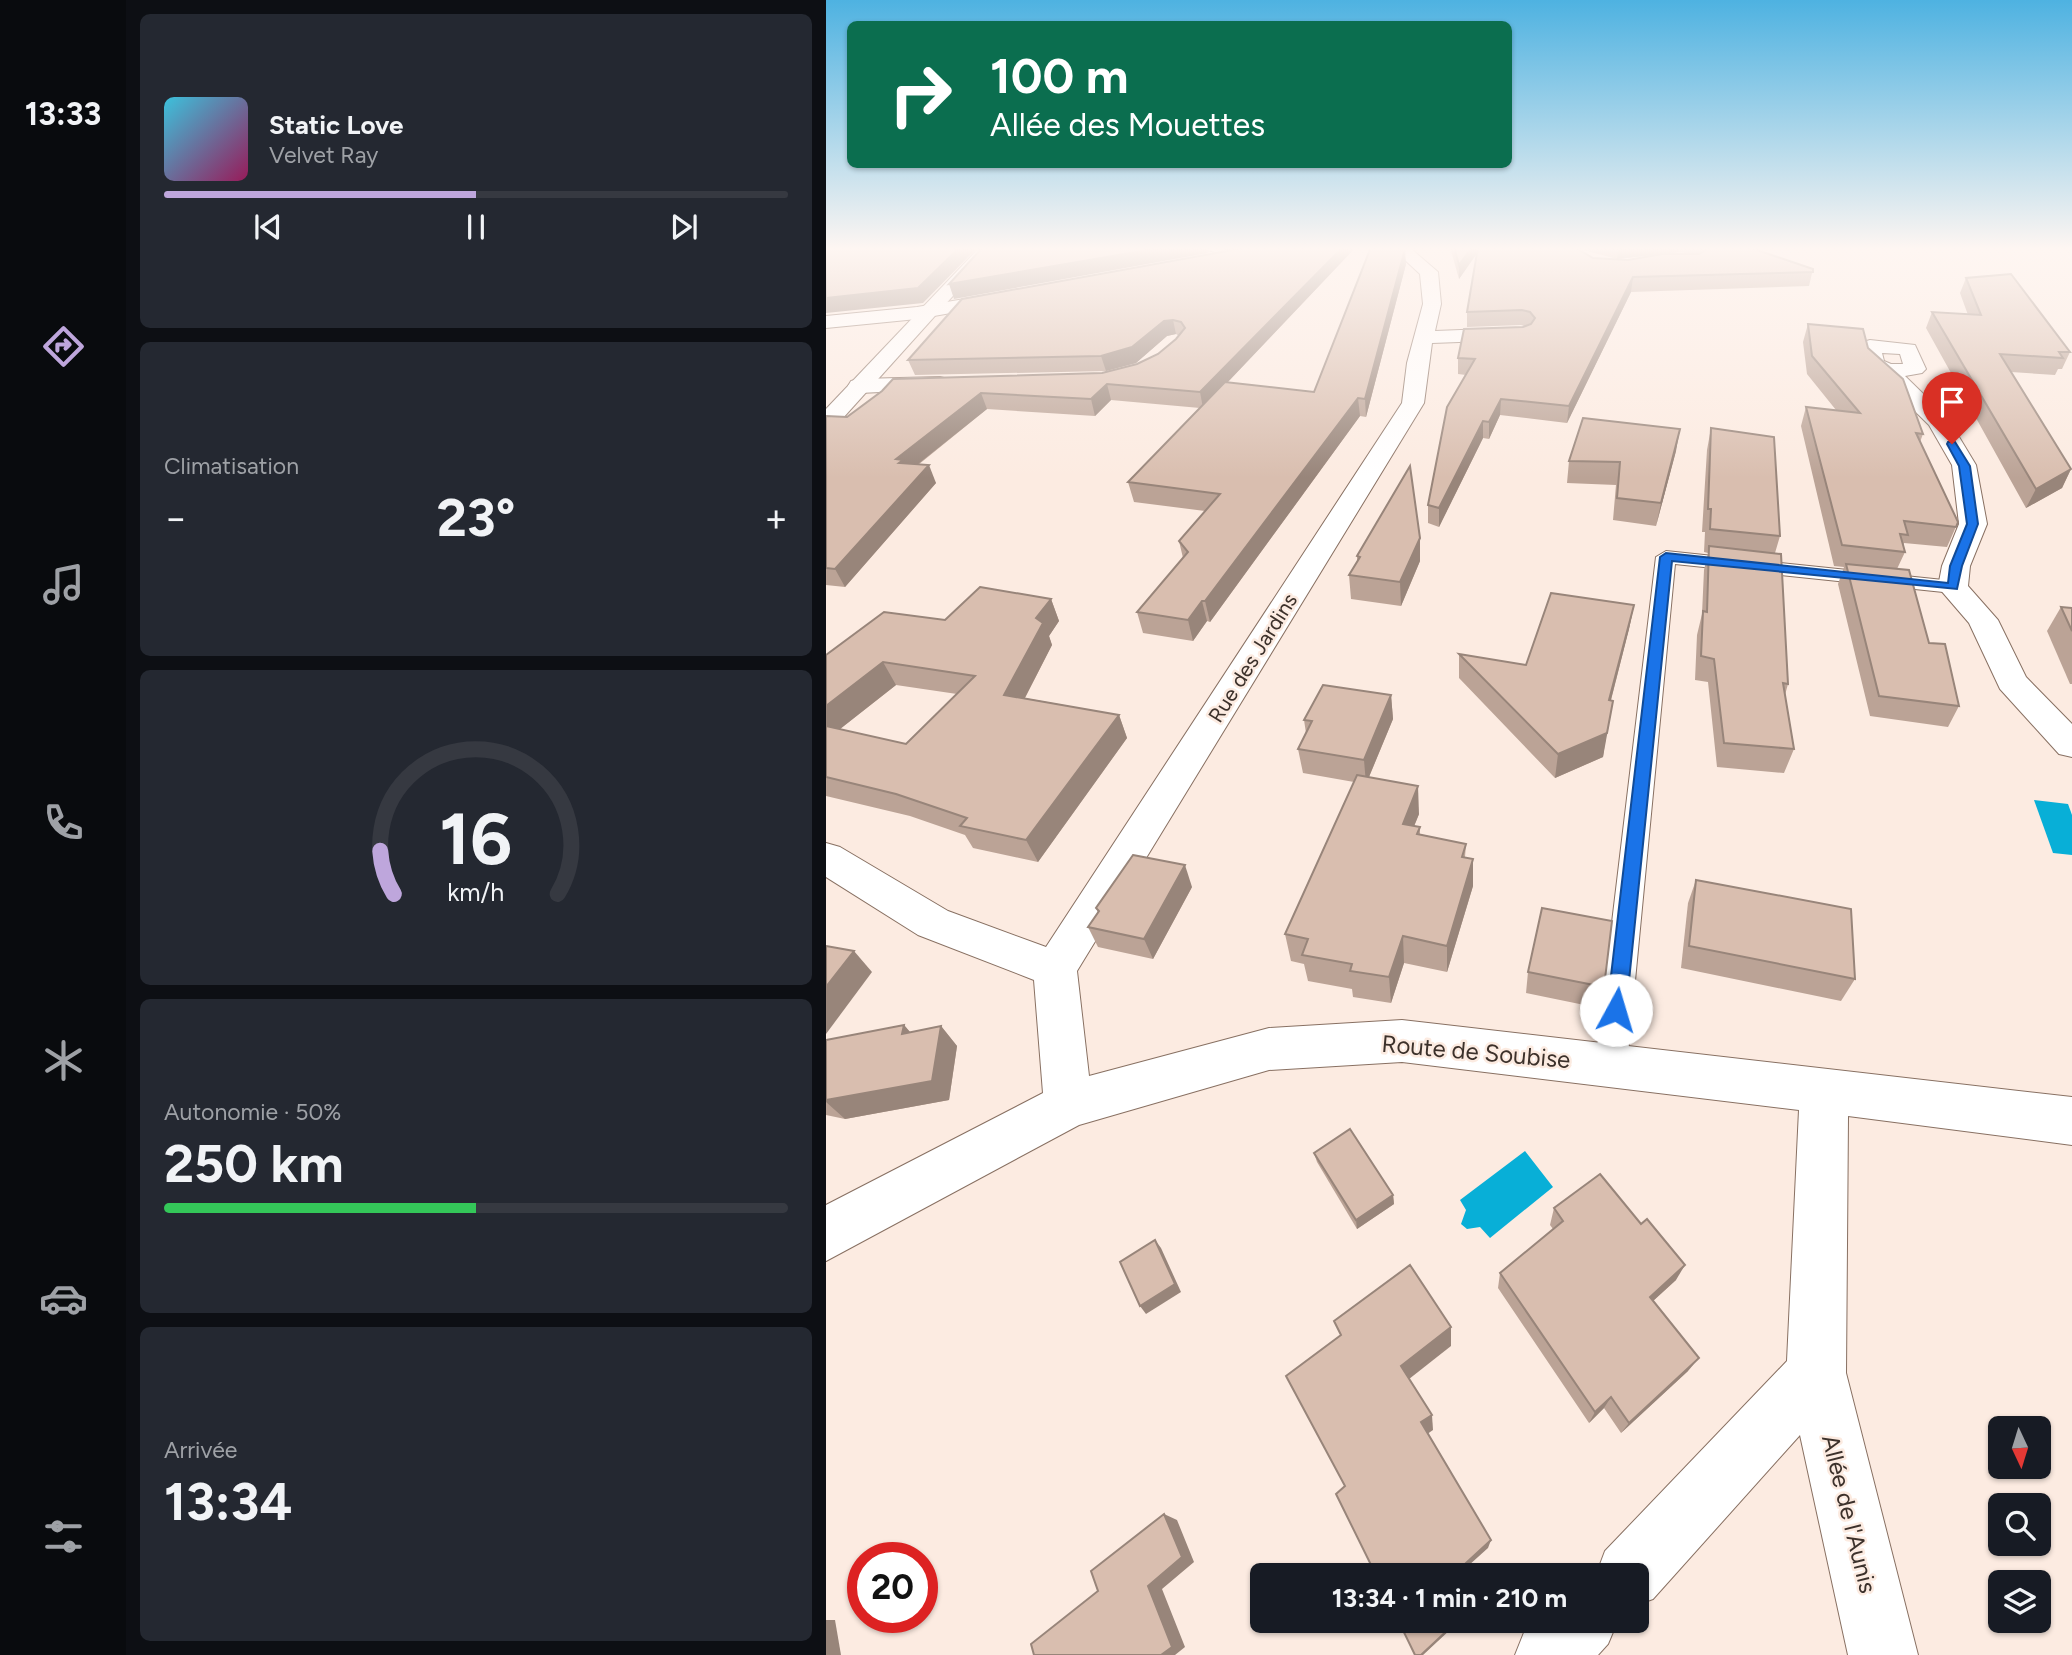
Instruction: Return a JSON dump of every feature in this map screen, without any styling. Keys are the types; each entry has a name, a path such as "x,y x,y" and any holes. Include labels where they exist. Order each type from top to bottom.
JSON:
{"street":[{"path":"826,423 917,324"},
{"name":"Rue des Jardins","path":"1055,968 1413,403 1417,363 1427,324"},
{"path":"1424,337 1521,334"},
{"path":"1887,371 1939,422 1964,466 1973,524 1956,566 1953,587 1983,620 2012,682 2072,746"},
{"path":"859,386 955,384"},
{"path":"826,858 933,923 1055,968 1068,1105"},
{"name":"Route de Soubise","path":"826,1234 1068,1105 1269,1049 1402,1041 2072,1121"},
{"name":"Allée de l'Aunis","path":"1824,1090 1816,1373 1883,1655"},
{"path":"1640,1563 1816,1373"},
{"path":"1550,1655 1571,1633"}],"lane":[{"path":"1611,1064 1666,557 1953,587"}],"water":[{"path":"2034,800 2068,804 2072,815 2072,855 2053,853"},
{"path":"1525,1151 1553,1187 1490,1238 1480,1227 1467,1229 1461,1224 1466,1210 1460,1200"}],"building":[{"path":"940,324 1160,324 1132,347 1101,356 908,360"},
{"path":"1182,324 1267,324 1200,392 1107,384 1091,399 981,393 896,459 903,460 899,463 929,465 835,569 826,568 826,416 847,417 882,391 893,379 1102,373 1137,364 1158,354 1185,328"},
{"path":"1341,324 1385,324 1365,399 1358,398 1205,601 1202,601 1188,620 1137,612 1188,552 1179,541 1220,494 1128,482 1225,382 1314,392"},
{"path":"1530,324 1610,324 1569,406 1501,399 1489,422 1483,421 1439,508 1428,505 1447,407 1475,359 1458,358 1464,329 1523,327"},
{"path":"1808,324 1863,329 1868,348 1903,379 1923,434 1916,433 1958,522 1956,527 1904,521 1908,535 1900,534 1905,552 1842,545 1806,407 1860,413 1812,356"},
{"path":"1939,324 2049,324 2070,352 2059,352 2063,358 2000,354 2071,469 2036,489"},
{"path":"1583,418 1680,429 1661,503 1617,498 1620,462 1569,461"},
{"path":"1711,428 1774,437 1780,536 1710,529 1711,509 1708,509"},
{"path":"1410,466 1420,538 1400,582 1349,575 1360,557 1357,556"},
{"path":"1709,546 1781,554 1788,684 1783,683 1794,749 1724,743 1714,659 1701,656 1703,611 1707,612"},
{"path":"1846,564 1909,570 1929,643 1945,644 1959,706 1879,696"},
{"path":"980,587 1051,599 1036,618 1043,623 1004,695 1119,715 1026,840 960,826 967,818 896,794 826,777 826,726 906,744 975,676 883,662 826,706 826,655 884,612 945,620"},
{"path":"1551,593 1634,605 1609,700 1613,701 1607,733 1558,754 1459,654 1526,665"},
{"path":"2061,607 2072,608 2072,631"},
{"path":"1323,685 1391,695 1364,760 1298,749 1312,721 1304,720"},
{"path":"1357,775 1418,786 1403,824 1420,827 1417,834 1466,844 1462,857 1473,859 1447,946 1403,936 1389,977 1350,971 1352,964 1302,955 1308,939 1285,934"},
{"path":"1133,855 1185,865 1144,939 1088,927 1099,911 1096,908"},
{"path":"1696,880 1851,909 1855,979 1689,946"},
{"path":"1542,908 1612,921 1604,987 1528,972"},
{"path":"826,946 854,951 826,987"},
{"path":"904,1025 902,1034 941,1026 932,1081 826,1100 826,1040"},
{"path":"1350,1129 1393,1195 1356,1220 1314,1153"},
{"path":"1600,1174 1641,1224 1647,1219 1685,1265 1650,1297 1699,1358 1629,1423 1611,1397 1595,1412 1500,1273 1563,1221 1554,1208"},
{"path":"1155,1240 1175,1284 1140,1306 1120,1262"},
{"path":"1410,1265 1451,1327 1401,1366 1432,1415 1421,1422 1491,1540 1466,1563 1370,1563 1336,1494 1345,1486 1286,1376 1341,1335 1334,1321"},
{"path":"1164,1514 1182,1557 1148,1586 1172,1647 1161,1655 1034,1655 1031,1644 1098,1591 1091,1571"},
{"path":"1404,1633 1445,1633 1421,1655 1415,1655"}],"route":[{"path":"1616,1010 1666,557 1953,587 1956,566 1973,524 1964,466 1952,444"}]}
